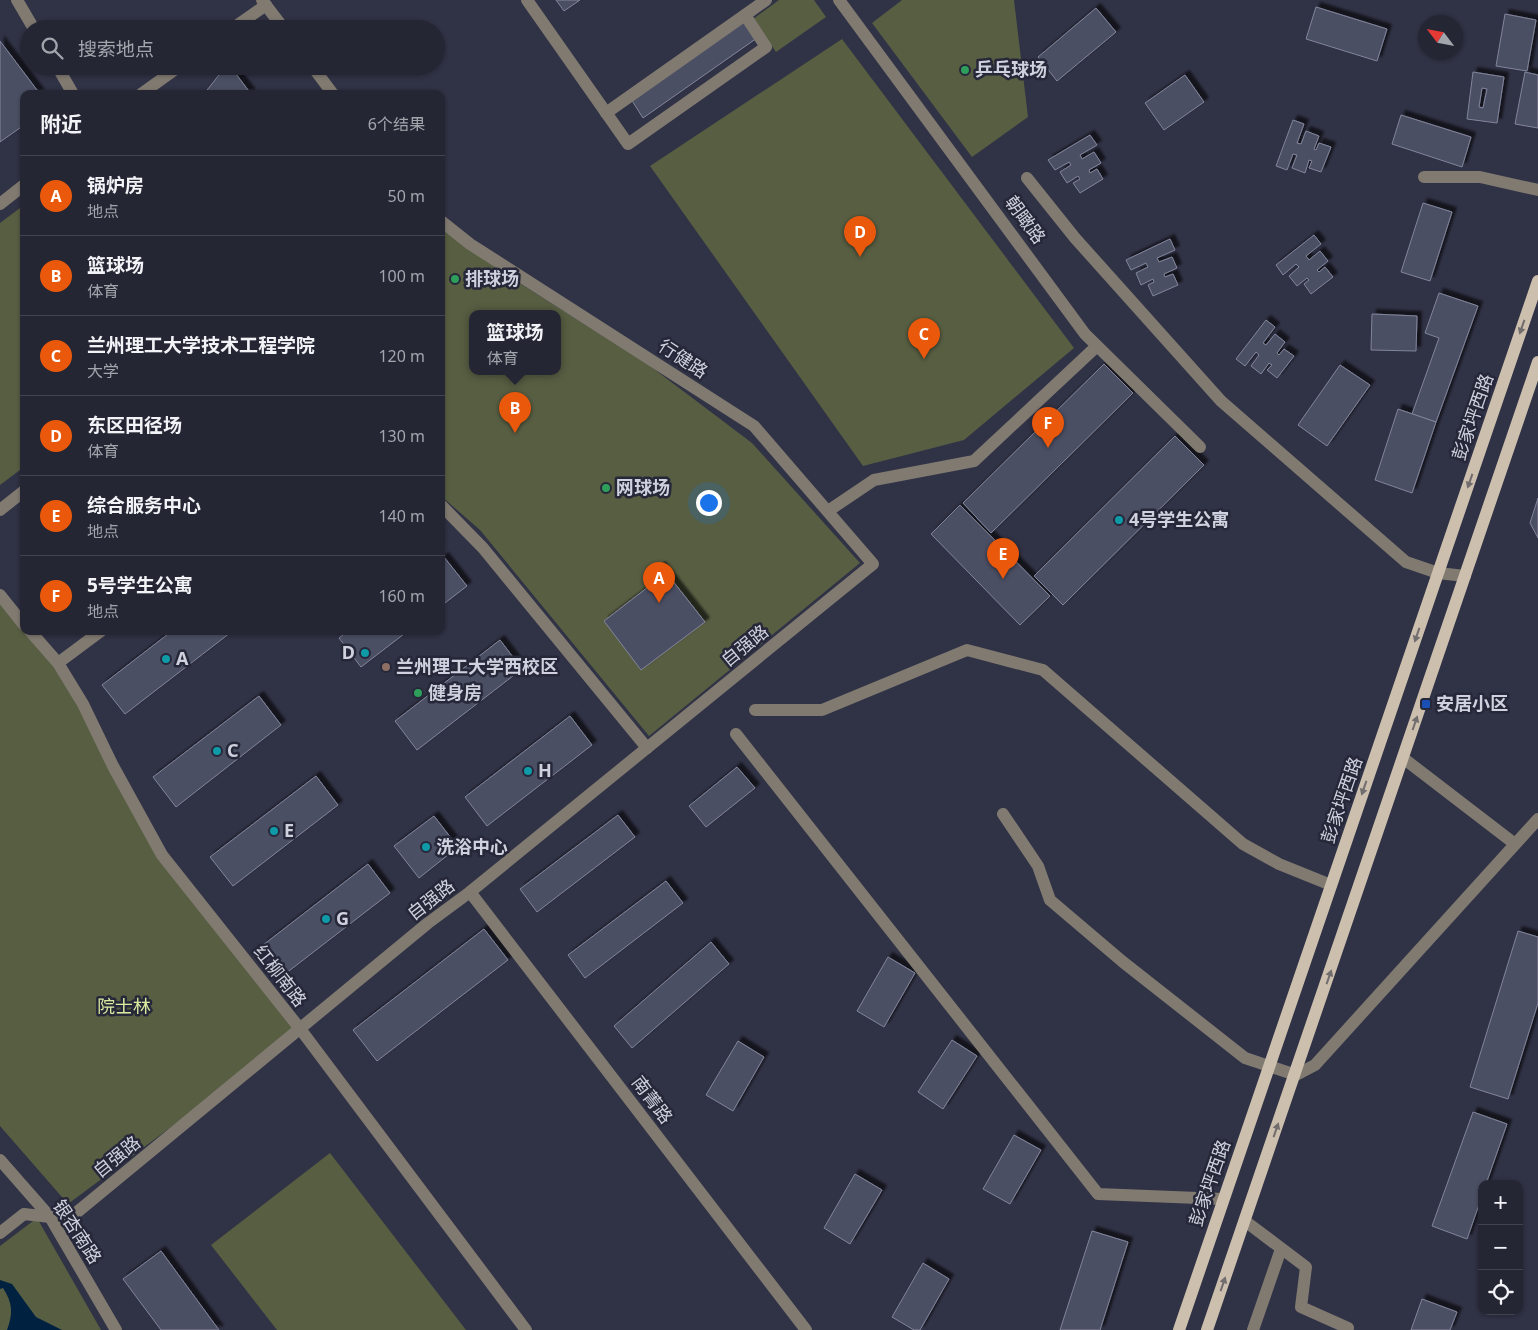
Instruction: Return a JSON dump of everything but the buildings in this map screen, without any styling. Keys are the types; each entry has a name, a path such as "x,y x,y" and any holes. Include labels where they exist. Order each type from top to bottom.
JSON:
{"main road":[{"name":"彭家坪西路","path":"1178,1330 1538,281"},
{"path":"1207,1330 1296,1075 1538,362"}],"street":[{"path":"17,0 29,20"},
{"path":"527,0 628,144 766,47 745,15"},
{"path":"606,113 766,0"},
{"name":"朝瞰路","path":"839,0 1085,334 1200,447"},
{"path":"243,20 264,2 277,20"},
{"path":"62,75 71,90"},
{"path":"147,90 167,75"},
{"path":"319,75 330,90"},
{"path":"1424,177 1480,177 1538,190"},
{"path":"1027,178 1075,238 1221,401 1406,562 1438,573 1465,576"},
{"path":"0,204 20,188"},
{"name":"行健路","path":"445,224 470,244 754,426 873,564"},
{"path":"828,511 874,480 974,461 1097,346"},
{"path":"0,510 20,494"},
{"path":"445,509 483,548 648,748"},
{"name":"自强路","path":"0,1233 24,1214 50,1218 76,1213 301,1030 428,923 470,892 873,564"},
{"path":"0,595 20,620"},
{"name":"红柳南路","path":"34,635 58,663 83,704 113,766 162,855 301,1030 526,1330"},
{"path":"58,663 96,635"},
{"path":"755,710 822,710 967,650 1044,670 1242,844 1279,864 1331,885"},
{"path":"736,734 1098,1194 1223,1198"},
{"path":"1403,758 1515,844"},
{"path":"1003,814 1038,866 1050,900 1123,962 1245,1058 1296,1075 1315,1064 1538,820"},
{"name":"南菁路","path":"470,892 806,1330"},
{"name":"银杏南路","path":"0,1160 50,1218 116,1330"},
{"path":"1245,1221 1306,1267 1301,1307 1348,1328 1347,1330"},
{"path":"1253,1330 1281,1248"}],"green space":[{"path":"779,0 814,0 826,17 776,52 753,19"},
{"name":"乒乓球场","path":"902,0 1014,0 1028,117 972,157 872,23"},
{"path":"842,39 1074,348 964,440 863,466 650,166"},
{"path":"20,208 20,470 0,485 0,223"},
{"path":"445,232 513,279 650,366 752,443 860,563 649,736 480,530 445,499"},
{"name":"院士林","path":"0,595 20,620 20,635 34,635 58,663 158,849 301,1030 68,1204 0,1126"},
{"path":"330,1153 466,1330 277,1330 211,1245"},
{"path":"37,1218 101,1330 0,1330 0,1246"}],"water":[{"path":"0,1280 12,1284 36,1317 62,1330 7,1330 11,1309 6,1293 3,1288 0,1289"}],"place":[{"name":"乒乓球场","path":"965,70"},
{"name":"东区田径场","path":"860,257"},
{"name":"排球场","path":"455,279"},
{"name":"兰州理工大学技术工程学院","path":"924,359"},
{"name":"篮球场","path":"515,433"},
{"name":"5号学生公寓","path":"1048,448"},
{"name":"网球场","path":"606,488"},
{"name":"4号学生公寓","path":"1119,520"},
{"name":"综合服务中心","path":"1003,579"},
{"name":"锅炉房","path":"659,603"},
{"name":"D","path":"365,653"},
{"name":"A","path":"166,659"},
{"name":"兰州理工大学西校区","path":"386,667"},
{"name":"健身房","path":"418,693"},
{"name":"安居小区","path":"1426,704"},
{"name":"C","path":"217,751"},
{"name":"H","path":"528,771"},
{"name":"E","path":"274,831"},
{"name":"洗浴中心","path":"426,847"},
{"name":"G","path":"326,919"}]}
